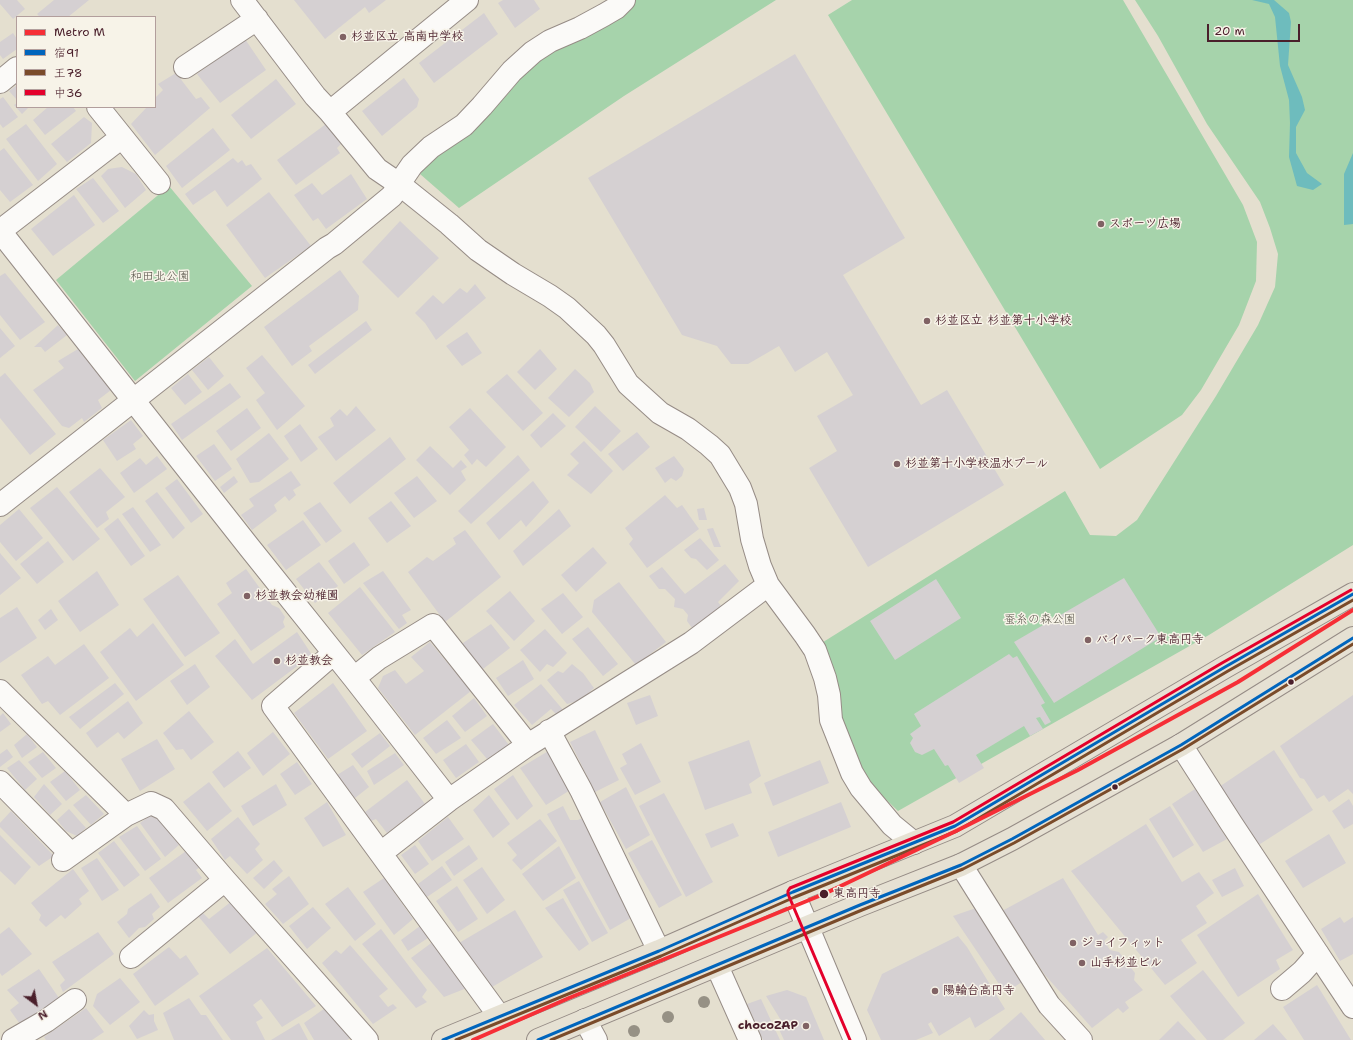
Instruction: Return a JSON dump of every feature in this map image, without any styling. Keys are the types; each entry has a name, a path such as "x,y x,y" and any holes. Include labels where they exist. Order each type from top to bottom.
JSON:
{"main road":[{"path":"443,1040 659,951 793,892 955,826 1225,667 1353,594"},
{"path":"538,1040 961,865 1012,839 1181,745 1351,644"}],"street":[{"path":"242,0 315,96 377,169 399,184 449,224 478,250 567,308 596,335 604,345 628,384 660,413 688,429 720,455 740,488 746,504 752,539 760,566 768,585 815,650 825,678 831,720 852,773 861,788 892,825 914,843"},
{"path":"330,112 467,0"},
{"path":"0,505 134,401 326,248 334,244 392,196 412,165 431,147 464,125 512,71 533,52 550,41 580,28 604,15 616,8 624,0"},
{"path":"185,67 257,19"},
{"path":"0,82 16,69"},
{"path":"99,108 160,183"},
{"path":"122,137 3,240 134,401 450,800"},
{"path":"380,853 450,800 528,745 690,642 768,585"},
{"path":"354,678 380,658 433,625 528,745"},
{"path":"334,653 273,706 500,1017"},
{"path":"0,691 126,815"},
{"path":"550,731 581,790 659,951"},
{"path":"1181,745 1353,1007"},
{"path":"0,782 67,857 126,815 151,803 164,809 367,1040"},
{"path":"961,865 1049,1005 1081,1040"},
{"path":"131,957 225,880"},
{"path":"793,892 855,1040"},
{"path":"1282,989 1302,972 1318,954"},
{"path":"716,966 750,1040"},
{"path":"0,1030 13,1040 46,1021 75,1000"},
{"path":"585,1020 596,1040"}],"green space":[{"path":"632,0 776,0 624,96 459,208 420,174 431,159 464,135 494,109 513,88 528,68"},
{"name":"スポーツ広場","path":"852,0 1123,0 1243,205 1257,242 1256,281 1239,325 1201,390 1182,415 1100,469 828,15"},
{"name":"蚕糸の森公園","path":"1135,0 1353,0 1353,545 1209,635 898,811 872,786 846,740 820,644 1065,491 1090,535 1116,536 1137,520 1216,396 1258,325 1275,287 1278,254 1260,202 1207,124 1158,36"},
{"name":"和田北公園","path":"169,186 252,286 135,381 56,280"}],"water":[{"path":"1252,0 1274,0 1289,13 1291,22 1288,65 1302,97 1305,110 1296,127 1296,153 1307,173 1322,184 1313,190 1297,186 1289,157 1289,100 1280,66 1275,17 1269,4"},
{"path":"1353,153 1353,224 1344,225 1344,174"}],"building":[{"path":"0,0 17,0 25,9 13,19 0,4"},
{"path":"54,0 89,0 69,16 39,16 37,14"},
{"path":"294,0 386,0 369,13 365,7 325,39"},
{"path":"503,0 534,0 540,9 515,28 498,3"},
{"path":"484,13 498,34 434,83 419,63"},
{"path":"13,33 16,38 16,50 3,59 0,55 0,42"},
{"path":"245,39 266,70 220,103 197,74"},
{"path":"795,54 905,238 843,275 921,405 947,390 1004,485 868,567 809,468 837,451 817,416 853,395 827,352 795,372 779,346 748,364 731,364 717,346 682,335 588,178"},
{"path":"176,73 196,99 201,97 210,108 155,155 131,124 146,108 156,108 156,97 163,90 158,84"},
{"path":"404,78 419,99 417,107 382,136 362,111"},
{"path":"276,79 296,104 251,139 231,115"},
{"path":"16,86 16,99 9,91"},
{"path":"3,97 18,117 3,128 0,124 0,99"},
{"path":"17,108 28,108 22,114"},
{"path":"47,108 74,108 76,111 45,135 33,120"},
{"path":"84,117 92,123 91,143 67,162 51,144"},
{"path":"26,124 57,164 38,181 6,139"},
{"path":"326,124 341,144 337,148 340,153 296,185 277,160"},
{"path":"213,128 230,150 182,188 166,166"},
{"path":"4,148 33,185 10,202 0,190 0,151"},
{"path":"233,158 238,163 242,160 246,166 251,164 262,179 227,207 215,190 193,205 185,194"},
{"path":"122,167 136,174 146,190 125,208 101,176 108,169"},
{"path":"351,174 367,199 326,229 318,218 313,221 294,195 312,183 322,195"},
{"path":"93,178 119,211 103,223 76,189"},
{"path":"269,192 311,246 265,278 226,225"},
{"path":"74,195 95,225 53,256 31,229"},
{"path":"400,221 439,258 398,298 362,262"},
{"path":"340,270 359,296 358,310 309,346 312,351 292,366 264,327"},
{"path":"5,273 45,322 20,340 0,315 0,276"},
{"path":"475,284 486,298 436,340 425,323 415,313 433,295 443,304 460,288 467,293"},
{"path":"366,321 372,330 315,374 308,365"},
{"path":"58,325 67,335 45,352 41,347 34,347"},
{"path":"0,328 15,346 0,358"},
{"path":"467,332 482,353 462,366 446,346"},
{"path":"78,349 111,390 98,400 102,408 84,422 82,418 69,428 62,426 33,390 64,368 58,361"},
{"path":"540,349 557,369 535,390 517,372"},
{"path":"262,355 305,406 277,430 256,400 265,393 246,368"},
{"path":"209,357 224,376 208,390 192,370"},
{"path":"575,369 590,383 594,392 569,417 548,398"},
{"path":"5,373 56,434 30,455 0,418 0,377"},
{"path":"188,374 202,392 185,405 171,388"},
{"path":"507,374 543,413 523,431 486,392"},
{"path":"230,383 241,397 182,440 171,424"},
{"path":"356,406 376,430 336,461 318,437 334,426 330,418 340,409 347,416"},
{"path":"595,406 621,431 601,452 575,427"},
{"path":"247,408 261,428 231,451 216,431"},
{"path":"470,408 506,447 486,467 477,459 472,465 464,455 469,450 449,427"},
{"path":"553,413 566,426 541,448 530,435"},
{"path":"131,420 143,436 133,444 136,449 117,461 103,440"},
{"path":"300,424 318,449 301,462 284,436"},
{"path":"637,432 650,447 623,471 608,454"},
{"path":"269,433 289,459 259,482 250,483 236,459"},
{"path":"390,437 406,459 350,504 333,483"},
{"path":"584,441 613,471 591,494 567,475 579,463 570,454"},
{"path":"214,444 232,469 215,481 196,456"},
{"path":"430,446 453,468 461,460 467,467 461,471 466,480 450,495 416,460"},
{"path":"518,455 530,470 471,524 458,511"},
{"path":"157,456 167,469 134,493 120,473 140,458 146,465"},
{"path":"674,456 684,469 682,476 676,481 671,478 665,483 655,468"},
{"path":"100,468 125,497 106,512 109,519 97,528 69,492"},
{"path":"291,471 301,485 293,490 296,495 289,501 285,496 274,505 277,511 252,530 241,515 254,506 249,499"},
{"path":"234,476 238,482 224,493 220,487"},
{"path":"417,476 437,501 414,518 394,493"},
{"path":"177,479 203,514 191,523 165,488"},
{"path":"533,481 549,502 526,527 521,520 499,540 486,523"},
{"path":"57,487 100,539 73,561 30,508"},
{"path":"157,492 185,528 173,539 145,501"},
{"path":"665,495 677,508 682,505 699,529 647,568 629,544 633,539 625,528"},
{"path":"391,501 411,526 387,543 368,518"},
{"path":"320,502 342,531 326,543 303,513"},
{"path":"133,507 161,545 150,552 122,514"},
{"path":"704,508 707,520 699,520 697,509"},
{"path":"19,509 43,538 16,561 0,542 0,525"},
{"path":"559,509 571,526 523,566 513,551"},
{"path":"118,518 145,556 131,566 104,529"},
{"path":"303,520 321,545 286,570 267,545"},
{"path":"713,528 721,547 714,547 707,529"},
{"path":"465,530 501,577 445,622 408,572 427,557 433,561 456,544 453,538"},
{"path":"700,538 719,560 707,570 696,559 691,558 684,550"},
{"path":"48,541 64,562 37,584 20,564"},
{"path":"354,542 370,565 344,584 328,561"},
{"path":"593,547 607,563 576,592 561,575"},
{"path":"0,553 21,578 0,595"},
{"path":"319,562 338,586 315,603 296,579"},
{"path":"725,564 739,581 718,602 722,607 692,628 687,621 688,615 683,609 674,607 675,599 665,589 659,589 649,576 662,567 685,594"},
{"path":"246,569 272,605 279,608 285,617 283,622 285,627 251,651 217,604 232,593 226,583"},
{"path":"97,571 119,605 80,632 58,601"},
{"path":"383,571 411,610 402,615 407,623 399,629 363,583"},
{"path":"178,575 220,633 185,657 143,599"},
{"name":"バイパーク東高円寺","path":"1124,578 1161,637 1054,703 1014,642"},
{"path":"936,579 961,618 895,660 870,621"},
{"path":"619,582 666,642 636,665 592,612 594,600"},
{"path":"360,587 395,632 362,655 328,613"},
{"path":"510,591 535,621 514,641 486,611"},
{"path":"563,593 583,617 562,634 541,609"},
{"path":"17,607 37,638 0,663 0,618"},
{"path":"51,609 58,620 45,630 38,620"},
{"path":"153,623 184,665 136,701 100,652 130,628 137,637"},
{"path":"491,624 510,648 483,669 460,645"},
{"path":"588,627 618,664 603,676 572,639"},
{"path":"545,629 567,653 553,667 547,664 540,672 520,650"},
{"path":"297,632 312,655 252,700 215,656 235,639 253,664"},
{"path":"430,642 471,691 415,735 378,688 383,676 395,670 406,684 424,671 411,657"},
{"path":"84,644 109,678 60,715 48,701 42,704 21,675 48,656 55,665"},
{"path":"1009,654 1013,658 1017,656 1045,703 1041,705 1051,722 1045,725 1040,717 1036,718 1043,729 1030,736 1024,726 976,755 984,768 959,783 948,765 945,766 934,749 922,755 915,752 910,743 913,738 910,734 921,726 914,714"},
{"path":"523,660 534,679 508,696 496,678"},
{"path":"195,664 210,687 187,705 170,681"},
{"path":"572,664 583,673 594,688 581,700 567,704 547,680 558,671 563,673"},
{"path":"115,683 124,694 80,729 69,717"},
{"path":"333,683 367,731 328,759 294,713"},
{"path":"541,684 564,711 558,716 551,709 532,725 514,705"},
{"path":"650,695 658,716 636,725 627,703"},
{"path":"1353,695 1353,794 1348,789 1329,802 1324,795 1317,799 1304,779 1300,778 1280,746"},
{"path":"474,698 487,716 465,732 452,716"},
{"path":"128,701 143,723 124,739 118,732 97,748 86,733"},
{"path":"189,711 214,742 191,760 183,749 176,750 163,733"},
{"path":"3,713 11,724 0,732 0,716"},
{"path":"447,720 461,738 436,754 423,738"},
{"path":"493,724 509,745 487,759 471,740"},
{"path":"595,730 619,780 595,792 570,742"},
{"path":"273,732 290,754 263,776 247,753"},
{"path":"380,733 390,746 362,768 351,754"},
{"path":"27,734 37,747 22,758 14,745"},
{"path":"157,739 175,769 140,791 121,759"},
{"path":"749,740 761,776 749,784 752,793 705,810 688,762"},
{"path":"641,743 661,782 635,795 620,768 627,764 622,754"},
{"path":"466,744 479,762 456,778 443,760"},
{"path":"7,749 13,757 0,767 0,754"},
{"path":"550,750 572,789 546,805 520,768"},
{"path":"1274,750 1313,810 1257,846 1219,787"},
{"path":"238,751 251,768 224,788 212,772"},
{"path":"43,752 56,768 42,778 28,762"},
{"path":"395,753 404,765 374,785 367,771"},
{"path":"19,760 37,779 25,790 7,768"},
{"path":"820,760 829,783 773,806 764,783"},
{"path":"297,762 312,784 295,795 280,774"},
{"path":"353,765 369,787 355,798 337,775"},
{"path":"65,771 80,790 66,801 50,782"},
{"path":"513,775 533,806 517,820 494,789"},
{"path":"407,780 425,804 387,833 376,819 371,821 365,812"},
{"path":"209,782 232,811 207,831 183,802"},
{"path":"44,784 62,804 50,815 34,797"},
{"path":"276,784 287,805 253,826 241,806"},
{"path":"626,787 650,835 626,849 600,802"},
{"path":"1195,789 1227,839 1203,852 1172,804"},
{"path":"664,793 713,882 686,897 639,806"},
{"path":"86,795 104,814 91,825 73,805"},
{"path":"489,795 510,824 493,838 473,810"},
{"path":"1349,799 1353,806 1353,824 1344,829 1332,811"},
{"path":"327,802 346,835 323,847 304,818"},
{"path":"841,802 851,827 778,857 768,832"},
{"path":"563,806 570,820 578,820 586,816 638,914 610,930 547,814"},
{"path":"1170,806 1194,845 1173,858 1149,819"},
{"path":"69,809 86,828 77,836 66,831 57,820"},
{"path":"11,811 54,856 39,866 0,827 0,823"},
{"path":"149,816 158,817 179,845 165,857 140,823"},
{"path":"238,817 260,844 255,849 263,860 247,874 230,856 225,860 211,839"},
{"path":"448,817 464,839 432,861 418,841"},
{"path":"540,819 557,841 521,870 512,860 517,855 507,843"},
{"path":"733,823 739,836 711,848 705,834"},
{"path":"1146,824 1182,882 1199,872 1214,893 1196,906 1207,923 1181,940 1197,963 1165,985 1071,871"},
{"path":"137,826 161,859 145,871 119,837"},
{"path":"1329,834 1346,863 1303,888 1285,861"},
{"path":"0,835 31,867 15,885 0,871"},
{"path":"652,840 682,895 659,908 628,853"},
{"path":"114,841 140,875 124,887 98,853"},
{"path":"415,845 429,864 415,874 401,855"},
{"path":"469,845 478,859 454,876 445,862"},
{"path":"559,846 576,878 543,901 522,874"},
{"path":"186,851 200,867 196,870 202,878 168,903 149,878"},
{"path":"97,858 119,890 102,901 81,868"},
{"path":"274,860 283,871 264,889 253,878"},
{"path":"442,866 452,880 427,897 418,884"},
{"path":"482,867 505,900 487,914 463,880"},
{"path":"1235,868 1244,886 1222,897 1212,880"},
{"path":"73,869 89,891 79,899 82,904 65,919 61,915 46,927 39,920 41,915 31,903"},
{"path":"289,876 309,904 283,924 265,904 277,894 272,889"},
{"path":"384,878 413,919 394,935 363,892"},
{"name":"山手杉並ビル","path":"1063,878 1098,935 1103,932 1108,937 1104,941 1110,950 1119,952 1135,973 1134,980 1143,990 1125,1002 1129,1008 1123,1013 1118,1008 1092,1028 1045,975 1002,911"},
{"path":"579,881 608,933 592,942 563,890"},
{"path":"457,886 478,919 458,932 436,901"},
{"path":"348,887 376,924 355,941 325,904"},
{"path":"151,893 160,907 152,914 154,919 145,927 139,928 129,938 117,922 127,914 128,909"},
{"path":"1258,894 1293,950 1276,960 1280,969 1238,997 1197,935"},
{"path":"563,898 589,944 579,951 545,908"},
{"path":"232,901 258,932 230,954 198,916 202,912 209,919"},
{"path":"313,907 331,928 307,949 289,926"},
{"path":"976,908 1025,980 1005,993 953,916"},
{"path":"515,910 543,957 487,990 459,943"},
{"path":"1340,917 1344,923 1353,917 1353,954 1340,961 1321,929"},
{"path":"420,926 428,938 408,951 401,940"},
{"path":"9,927 32,954 2,976 0,973 0,934"},
{"path":"381,929 427,990 422,997 427,1002 416,1008 362,944"},
{"path":"98,932 114,954 63,992 60,985 65,980 52,962"},
{"name":"陽輪台高円寺","path":"958,936 967,947 1005,1009 975,1028 970,1017 939,1036 931,1022 928,1024 933,1033 916,1040 881,1040 867,1010 882,974"},
{"path":"434,941 472,986 444,997 411,958"},
{"path":"350,945 388,989 379,996 388,1007 393,1004 397,1008 373,1024 322,963 336,950 341,954"},
{"path":"169,947 180,959 186,955 199,974 155,1006 133,974"},
{"path":"267,948 316,1006 282,1027 261,999 253,1005 263,1018 256,1022 265,1040 231,1040 199,996"},
{"path":"39,969 59,998 20,1024 10,1010 19,1003 7,990"},
{"path":"1203,970 1245,1023 1223,1040 1207,1040 1170,996"},
{"path":"120,978 140,1002 110,1025 93,1006 97,994"},
{"path":"1317,985 1351,1040 1304,1040 1283,1007"},
{"path":"787,990 806,997 824,1040 784,1040 777,1025 782,1022 766,996"},
{"path":"189,998 201,1015 206,1015 223,1040 174,1040 163,1013"},
{"path":"761,999 780,1040 763,1040 747,1004"},
{"path":"328,1006 353,1037 347,1040 314,1040 304,1023"},
{"path":"86,1008 104,1032 92,1040 46,1040 44,1037"},
{"path":"144,1010 149,1015 154,1014 154,1021 158,1030 137,1039 129,1026"},
{"path":"1021,1012 1045,1040 989,1040"},
{"path":"1178,1021 1196,1040 1159,1040"},
{"path":"299,1023 308,1040 271,1040"},
{"path":"1273,1024 1287,1040 1254,1040"}],"metro line":[{"name":"M","path":"473,1040 569,998 824,894 956,831 1078,770 1238,682 1353,610"}],"transit line":[{"name":"中36","path":"850,1040 788,894 790,888 953,822 1222,663 1351,590"},
{"name":"宿91","path":"443,1040 659,951 793,892 955,826 1225,667 1353,594"},
{"name":"王78","path":"456,1040 661,956 795,897 957,831 1228,671 1353,600"},
{"name":"宿91","path":"538,1040 860,905 961,865 1012,839 1181,745 1353,638"},
{"name":"王78","path":"551,1040 963,869 1014,843 1183,749 1353,644"}],"place":[{"name":"杉並区立 高南中学校","path":"343,37"},
{"name":"スポーツ広場","path":"1101,224"},
{"name":"杉並区立 杉並第十小学校","path":"927,321"},
{"name":"杉並第十小学校温水プール","path":"897,464"},
{"name":"杉並教会幼稚園","path":"247,596"},
{"name":"バイパーク東高円寺","path":"1088,640"},
{"name":"杉並教会","path":"277,661"},
{"name":"東高円寺","path":"824,894"},
{"name":"ジョイフィット","path":"1073,943"},
{"name":"山手杉並ビル","path":"1082,963"},
{"name":"陽輪台高円寺","path":"935,991"},
{"name":"chocoZAP","path":"806,1026"}]}
